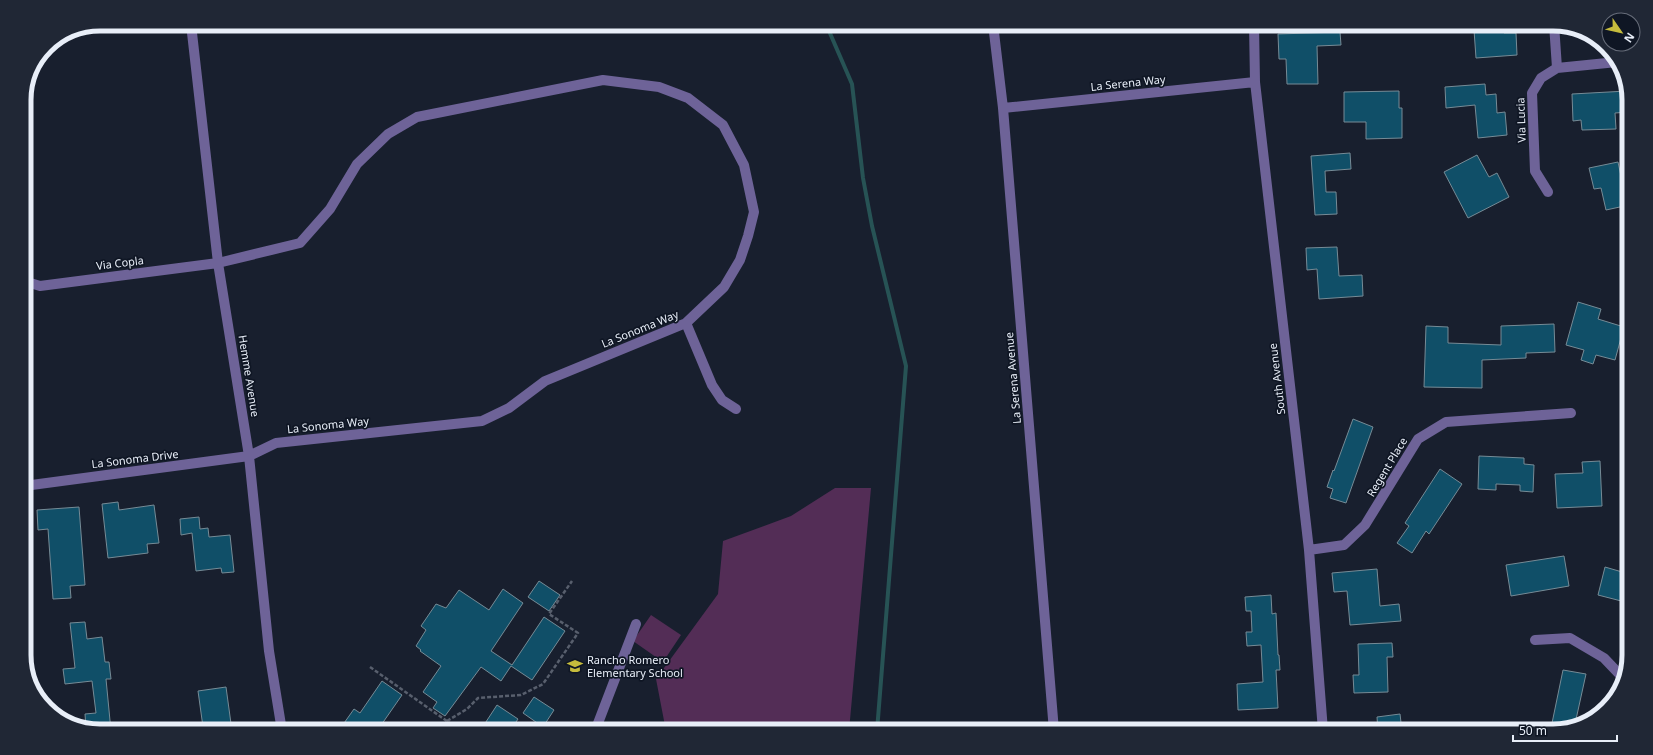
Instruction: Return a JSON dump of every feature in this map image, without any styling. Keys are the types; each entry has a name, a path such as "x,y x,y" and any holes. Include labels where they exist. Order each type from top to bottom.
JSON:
{"street":[{"name":"Hemme Avenue","path":"192,31 218,263 249,456 269,651 281,724"},
{"name":"La Serena Avenue","path":"994,31 1003,108 1053,724"},
{"name":"South Avenue","path":"1254,31 1255,82 1309,550 1322,724"},
{"path":"1554,31 1557,68"},
{"name":"Via Lucia","path":"1548,192 1535,171 1532,93 1541,78 1557,68 1611,63"},
{"name":"La Sonoma Way","path":"218,263 300,243 330,209 357,164 388,134 417,117 603,80 659,87 688,98 723,125 744,165 754,212 740,260 724,287 686,324 545,381 509,408 482,421 276,443 249,456"},
{"name":"La Serena Way","path":"1003,108 1255,82"},
{"name":"Via Copla","path":"31,283 40,286 218,263"},
{"path":"686,324 712,385 722,400 736,409"},
{"name":"Regent Place","path":"1309,550 1344,546 1365,526 1418,439 1446,422 1571,414"},
{"name":"La Sonoma Drive","path":"31,485 249,456"},
{"path":"598,724 636,624"},
{"path":"1535,640 1570,638 1604,658 1619,674"}],"path":[{"path":"447,721 467,709 478,698 521,695 543,684 578,632 549,614 572,581"},
{"path":"370,667 451,724"}],"shaded area":[{"path":"835,488 871,488 850,724 665,724 656,679 718,594 723,541 791,516"},
{"path":"651,615 681,635 663,662 633,641"}],"building":[{"path":"1474,31 1504,31 1504,33 1516,33 1517,55 1476,58"},
{"path":"1340,32 1341,45 1317,46 1318,84 1287,84 1286,59 1279,59 1278,34"},
{"path":"1485,84 1486,95 1496,94 1497,113 1505,112 1507,135 1478,138 1475,105 1446,108 1445,87"},
{"path":"1399,91 1399,108 1402,108 1402,138 1366,139 1366,122 1344,122 1344,92"},
{"path":"1621,91 1622,112 1615,113 1616,129 1582,130 1581,120 1573,121 1572,94"},
{"path":"1350,153 1351,169 1325,171 1326,192 1336,192 1337,214 1315,215 1311,156"},
{"path":"1477,155 1489,177 1497,173 1509,197 1468,218 1444,172"},
{"path":"1618,162 1622,181 1622,207 1606,210 1601,188 1594,189 1589,168"},
{"path":"1337,247 1339,276 1362,275 1363,296 1319,299 1317,269 1307,270 1306,248"},
{"path":"1578,302 1601,309 1598,319 1622,326 1622,334 1615,360 1596,355 1593,364 1581,360 1584,350 1566,345"},
{"path":"1554,324 1555,352 1526,353 1526,358 1482,360 1482,388 1424,387 1426,326 1448,327 1448,343 1501,345 1501,326"},
{"path":"1353,419 1373,427 1346,503 1330,498 1333,489 1327,487"},
{"path":"1479,456 1524,458 1524,464 1534,465 1533,492 1520,491 1520,485 1496,484 1496,490 1478,489"},
{"path":"1600,461 1602,506 1557,508 1555,474 1583,473 1582,462"},
{"path":"1440,469 1462,484 1429,534 1426,531 1412,553 1397,543 1409,526 1405,523"},
{"path":"118,502 119,510 154,505 159,543 147,544 148,553 108,558 102,504"},
{"path":"79,507 85,585 70,586 71,598 53,599 48,529 38,530 37,510"},
{"path":"199,517 200,529 208,528 209,537 230,535 234,572 222,573 221,568 196,571 192,533 181,535 180,519"},
{"path":"1564,556 1569,586 1511,596 1506,565"},
{"path":"1605,567 1622,572 1622,601 1598,595"},
{"path":"1377,569 1380,606 1399,604 1401,621 1350,625 1347,591 1334,592 1332,573"},
{"path":"539,581 560,595 549,611 528,597"},
{"path":"503,589 523,603 491,651 512,665 544,617 565,631 532,680 511,666 501,681 481,667 445,716 433,708 437,702 423,692 441,666 420,651 421,650 416,646 426,630 421,626 436,604 446,608 459,590 489,610"},
{"path":"1271,595 1272,614 1276,613 1280,670 1276,670 1278,708 1238,710 1237,684 1263,682 1261,645 1247,646 1246,632 1252,632 1251,611 1246,611 1245,597"},
{"path":"85,622 87,639 102,637 105,662 109,662 111,679 106,679 110,724 86,723 85,714 96,713 92,681 65,684 63,669 75,668 70,623"},
{"path":"1392,643 1393,657 1387,657 1388,692 1354,693 1353,675 1359,675 1358,644"},
{"path":"1563,670 1586,674 1576,720 1566,723 1552,724"},
{"path":"382,681 402,695 382,724 343,724 354,709 360,713"},
{"path":"226,687 231,724 203,724 198,691"},
{"path":"534,697 554,710 545,724 539,724 523,713"},
{"path":"497,705 518,719 515,724 485,724"},
{"path":"1400,714 1401,724 1378,724 1377,717"}],"waterway":[{"path":"829,31 852,84 863,178 872,226 906,366 878,724"}],"place":[{"name":"Rancho Romero Elementary School","path":"575,666"}]}
